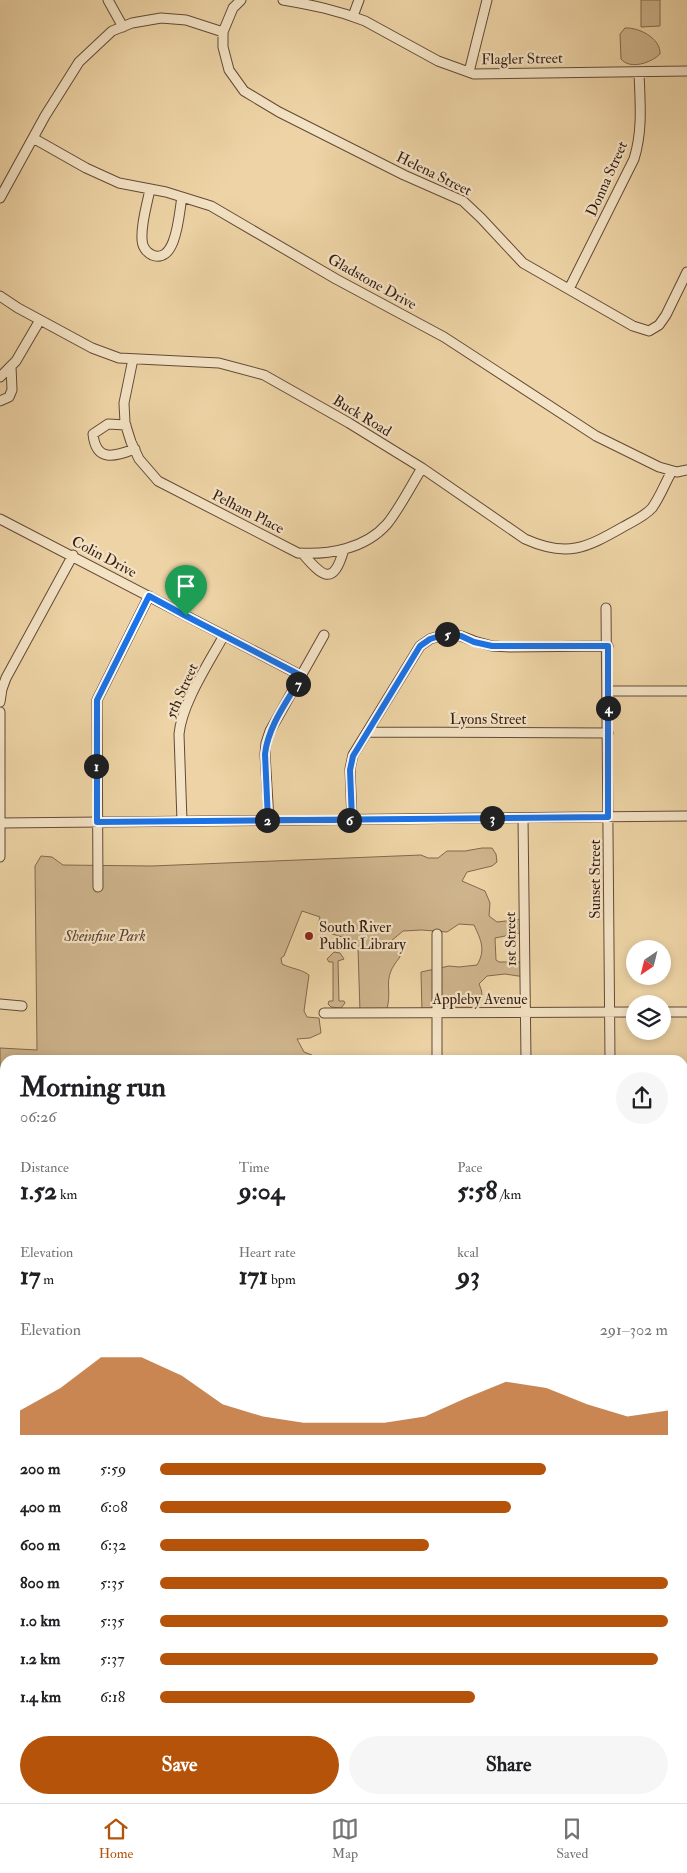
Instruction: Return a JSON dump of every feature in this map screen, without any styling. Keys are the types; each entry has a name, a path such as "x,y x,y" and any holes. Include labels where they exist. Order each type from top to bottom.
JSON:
{"street":[{"path":"108,0 123,27"},
{"name":"Helena Street","path":"241,0 233,8 223,32 223,47 229,70 244,91 279,112 404,175 462,200 523,262 633,326 648,331 659,325 666,315 687,272"},
{"name":"Flagler Street","path":"283,0 338,10 365,21 438,61 474,74 687,71"},
{"path":"353,16 360,0"},
{"path":"469,72 487,0"},
{"path":"0,198 33,138 79,62 112,31 161,18 186,20 223,32"},
{"name":"Donna Street","path":"570,289 634,159 639,144 641,126 639,72"},
{"name":"Gladstone Drive","path":"33,138 86,168 119,183 150,189 211,206 336,279 444,337 596,436 637,458 659,467 677,472 687,470"},
{"path":"150,189 142,240 147,252 155,256 162,256 168,253 171,248 182,197"},
{"name":"Buck Road","path":"0,296 18,308 92,348 119,358 219,363 264,375 349,423 422,468 525,539 553,549 572,549 594,543 651,510 672,471"},
{"path":"0,377 16,361 40,320"},
{"name":"Pelham Place","path":"133,359 124,403 126,426 139,458 158,480 270,540 298,552 318,554 344,549 367,540 386,524 422,468"},
{"path":"0,401 9,397 12,390 11,366"},
{"path":"126,426 108,424 93,434 94,442 102,454 116,456 135,449"},
{"name":"Colin Drive","path":"0,519 302,676"},
{"path":"302,553 317,570 322,574 329,575 335,572 340,565 344,549"},
{"path":"0,702 6,678 73,556"},
{"path":"98,887 97,700 149,596"},
{"name":"Sunset Street","path":"606,608 608,646 610,1055"},
{"path":"352,820 350,770 353,756 420,646 430,639 446,634 461,636 474,642 492,646 608,646"},
{"name":"5th Street","path":"182,821 180,723 185,708 224,635"},
{"path":"268,820 266,743 270,731 324,635"},
{"path":"608,691 687,691"},
{"path":"0,712 0,858"},
{"name":"Lyons Street","path":"368,732 608,733"},
{"path":"1,823 687,816"},
{"name":"1st Street","path":"523,818 526,1055"},
{"path":"437,934 437,1055"},
{"path":"0,1004 22,1006"},
{"name":"Appleby Avenue","path":"324,1012 626,1012"},
{"path":"671,1012 687,1012"}],"green space":[{"path":"641,0 660,0 660,26 641,27"},
{"path":"625,28 636,29 653,38 657,43 660,54 640,64 635,65 625,62 621,59 620,34"},
{"name":"Sheinfine Park","path":"492,848 496,854 497,862 492,866 467,872 462,881 485,891 490,903 489,916 497,922 524,919 525,932 495,938 496,960 499,962 524,962 525,977 505,974 487,976 479,984 482,992 481,999 479,1006 474,1012 422,1012 421,972 449,966 477,965 482,950 474,925 459,924 447,932 403,931 391,941 392,947 398,951 400,957 390,972 386,1012 360,1012 358,948 349,939 329,933 324,925 322,927 318,924 320,917 302,911 284,956 281,958 282,964 309,975 304,1011 307,1017 319,1018 321,1033 310,1038 297,1039 304,1052 312,1055 0,1055 0,1048 37,1050 35,866 41,856 52,857 63,865 152,866 421,855 428,858 438,858 447,851"},
{"path":"334,952 340,953 344,959 338,961 339,1001 344,1001 345,1003 341,1008 331,1007 328,1004 329,1001 333,1001 333,962 329,962 327,959"}],"place":[{"name":"South River Public Library","path":"309,936"}],"route":[{"path":"186,616 149,596 97,700 97,822 608,817 608,646 492,646 474,642 461,636 446,634 430,639 420,646 353,756 350,770 352,820 268,820 266,743 270,731 302,676 186,616"}]}
